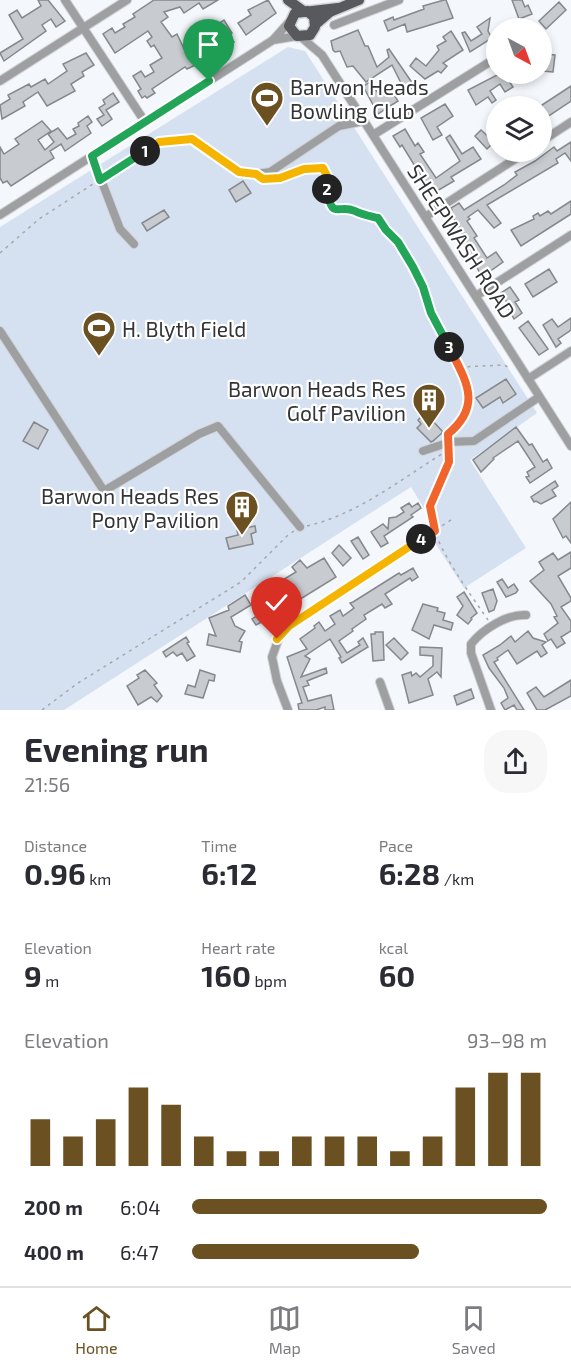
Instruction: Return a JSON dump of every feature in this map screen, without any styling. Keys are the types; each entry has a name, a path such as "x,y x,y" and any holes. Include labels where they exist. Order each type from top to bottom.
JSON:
{"main road":[{"path":"287,0 314,17 316,26"},
{"path":"287,0 291,30 299,36 310,34 338,8"},
{"path":"290,18 305,11 338,8 359,0"}],"street":[{"path":"65,0 145,122"},
{"path":"0,81 127,0"},
{"path":"334,26 399,0"},
{"path":"0,216 273,40 290,18"},
{"name":"SHEEPWASH ROAD","path":"316,26 322,55"},
{"path":"273,40 299,36"},
{"name":"SHEEPWASH ROAD","path":"299,36 322,55 571,446"},
{"path":"373,135 486,64"},
{"path":"256,174 270,172 339,126 364,121"},
{"path":"552,134 571,122"},
{"path":"92,156 120,229 134,244"},
{"path":"424,217 510,162"},
{"path":"476,296 571,235"},
{"path":"0,331 104,491 198,434 218,426 300,527"},
{"path":"528,379 571,351"},
{"path":"423,451 450,442 474,441 539,397"},
{"path":"288,710 277,681 272,657 281,632 411,545"},
{"path":"491,710 470,648 475,640 513,614 526,615"},
{"path":"380,682 390,710"}],"path":[{"path":"0,253 39,219 159,142 192,139 239,172 256,174"},
{"path":"271,179 304,169 323,168 327,176 326,185 330,204 334,209 354,210 360,215 378,218 398,242 423,287 431,313 459,367 470,396 468,412 460,424 448,434 449,462 430,506 435,531 439,544 492,627"},
{"path":"459,367 504,365 510,368 518,363"},
{"path":"42,710 78,683 241,582 287,536 300,527 327,521 367,502 443,453 450,442"},
{"path":"411,545 454,518"}],"shaded area":[{"path":"288,47 305,51 537,413 470,460 526,548 464,588 435,543 428,546 422,535 434,524 411,487 64,710 0,710 0,227"}],"building":[{"path":"38,0 48,0 65,21 56,27 51,19 42,25 46,31 4,61 0,53 23,39 9,15 17,10 22,18 41,6"},
{"path":"154,0 218,0 203,9 199,3 184,13 180,7 164,12 168,17 161,22 172,37 177,34 188,57 201,49 200,46 205,43 201,35 224,20 232,33 229,35 234,42 206,60 187,69 185,67 152,89 155,93 142,98 138,91 141,89 133,76 141,71 145,77 154,72 150,65 162,58 154,45 151,47 147,41 152,37 148,31 115,53 103,34 112,28 115,33 125,27 123,24 135,17 133,14"},
{"path":"268,0 276,13 246,35 238,23 251,15 248,10"},
{"path":"444,0 453,18 407,32 405,24 388,31 384,21 393,17 394,20 424,9 423,6"},
{"path":"512,0 522,0 525,7 528,5 532,14 519,18"},
{"path":"559,2 566,10 552,23 552,18 542,18"},
{"path":"486,21 486,42 470,52 462,33 465,32 471,41 482,34 477,27"},
{"path":"358,30 377,67 389,57 387,50 389,49 415,87 405,91 392,65 366,82 353,66 347,67 340,51 333,50 331,41"},
{"path":"451,31 463,50 443,63 447,66 441,73 438,71 425,79 410,66 416,58 426,66 439,50 437,46 446,41 443,37"},
{"path":"86,53 94,65 82,72 84,76 71,84 75,91 47,106 38,92 23,102 25,106 2,119 0,105 10,99 8,95 45,79 48,84 67,71 63,64"},
{"path":"552,55 555,55 552,72"},
{"path":"486,81 486,84 500,84 490,91 493,96 486,96 476,105 468,90"},
{"path":"370,82 378,93 388,85 398,101 378,114 363,86"},
{"path":"500,84 511,84 513,87 505,92"},
{"path":"571,86 571,101 552,114 552,98"},
{"path":"113,93 119,102 106,110 112,119 102,126 97,119 104,115 99,108 105,104 103,100"},
{"path":"445,104 453,116 437,127 442,135 433,140 421,118"},
{"path":"88,116 92,122 87,126 91,133 65,151 61,144 50,151 54,158 11,186 7,181 3,183 0,178 0,147 4,154 19,144 15,139 42,121 51,131 38,140 45,150 54,142 48,134 58,128 67,139 76,134 73,129"},
{"path":"405,129 415,146 418,143 424,152 420,154 436,178 460,161 446,138 450,135 462,154 473,147 481,159 451,177 454,181 432,194 402,145 400,147 393,136"},
{"path":"481,130 486,135 486,148 475,136"},
{"path":"571,142 571,161 565,153 556,159 558,163 487,205 501,223 494,228 478,210 468,217 470,219 467,221 477,236 474,238 487,258 496,252 503,262 482,277 460,236 463,233 449,212 451,208 459,203 464,210 504,185 517,175 515,172 533,162 552,162 552,148 554,147 557,151"},
{"path":"243,181 251,193 236,202 229,190"},
{"path":"571,201 571,214 521,246 511,230 534,219 533,216 538,213 540,216 548,211 551,214"},
{"path":"164,210 169,217 147,231 142,223"},
{"path":"549,269 557,282 533,297 525,284"},
{"path":"510,287 519,300 515,302 522,313 514,319 501,293"},
{"path":"571,318 571,330 558,339 561,343 556,347 543,325 552,319 558,327"},
{"path":"528,321 548,349 539,355 519,328"},
{"path":"506,379 516,394 503,403 500,397 483,408 476,398"},
{"name":"Barwon Heads Res Golf Pavilion","path":"422,416 426,419 429,417 443,432 431,442 417,428 421,424 418,420"},
{"path":"34,422 48,430 38,449 23,441"},
{"path":"516,427 529,445 532,444 543,462 547,459 552,468 530,483 526,477 529,476 527,472 535,467 518,441 493,458 481,472 473,460"},
{"path":"555,481 558,486 552,490 556,496 541,504 534,502 531,497"},
{"path":"571,502 571,543 566,536 563,538 553,519"},
{"path":"409,503 412,507 418,503 421,508 411,515 413,517 384,536 388,543 381,547 371,532 383,524 388,529 389,518 404,512 401,508"},
{"name":"Barwon Heads Res Pony Pavilion","path":"255,526 256,532 251,534 253,544 229,549 226,538 238,535 237,530"},
{"path":"358,537 369,555 363,559 351,541"},
{"path":"339,545 351,558 343,566 332,553"},
{"path":"571,552 571,568 558,576 571,598 571,601 561,607 571,621 571,631 561,637 565,643 557,648 551,639 548,641 544,634 558,623 554,617 557,616 551,604 530,581 544,570 539,562 553,553 558,560"},
{"path":"324,558 336,577 286,608 271,587 296,572 292,567 300,560 307,568"},
{"path":"413,568 418,577 412,581 410,578 385,594 392,604 385,608 382,604 364,615 366,619 339,641 347,653 360,645 358,642 363,638 368,647 342,663 330,639 305,656 310,659 301,677 326,668 327,673 307,681 309,685 303,687 308,701 331,695 334,710 325,710 325,707 316,710 299,710 298,704 302,703 287,657 307,649 300,639 315,628 314,626 319,622 325,631 335,624 330,616 340,610 343,616 354,608 350,603 399,573 401,575"},
{"path":"502,579 508,588 514,584 518,590 516,593 506,597 497,582"},
{"path":"493,589 497,601 494,610 489,612 482,593"},
{"path":"464,592 477,613 468,624 457,615 463,606 457,597"},
{"path":"261,594 273,616 256,625 252,619 263,612 254,599"},
{"path":"245,595 251,605 231,617 235,626 245,631 239,641 242,642 240,652 207,645 209,634 216,636 209,618 229,610 228,606"},
{"path":"423,604 438,608 437,611 445,613 443,620 453,623 451,630 434,625 429,639 412,630"},
{"path":"528,631 533,638 546,642 542,645 547,653 541,657 537,651 517,664 508,650 494,662 524,710 517,710 514,705 505,710 501,703 508,698 504,688 489,668 483,655 511,636 515,642"},
{"path":"383,632 384,660 373,661 371,634"},
{"path":"186,637 195,656 187,661 182,653 177,656 173,652 166,657 163,652"},
{"path":"394,638 408,653 401,660 386,645"},
{"path":"420,647 442,648 441,677 437,672 428,679 433,695 409,703 402,675 411,672 412,676 416,673 420,677 433,666 433,656 420,655"},
{"path":"145,670 157,683 154,685 162,696 157,702 151,697 138,705 127,686 139,678 137,675"},
{"path":"200,670 215,675 214,681 209,680 203,698 185,694 188,685 195,687"},
{"path":"571,680 571,696 545,710 537,710 527,693 536,687 544,697"},
{"path":"471,689 474,698 457,705 454,696"}],"place":[{"name":"Barwon Heads Bowling Club","path":"267,127"},
{"name":"H. Blyth Field","path":"99,357"},
{"name":"Barwon Heads Res Golf Pavilion","path":"429,429"},
{"name":"Barwon Heads Res Pony Pavilion","path":"242,536"}],"route":[{"path":"209,81 92,156 100,180 159,142 192,139 239,172 256,174 263,179 280,178 304,169 323,168 327,176 326,185 330,204 334,209 354,210 360,215 378,218 398,242 423,287 431,313 459,367 470,396 468,412 460,424 448,434 449,462 430,506 435,531 289,626 281,632 277,639"}]}
